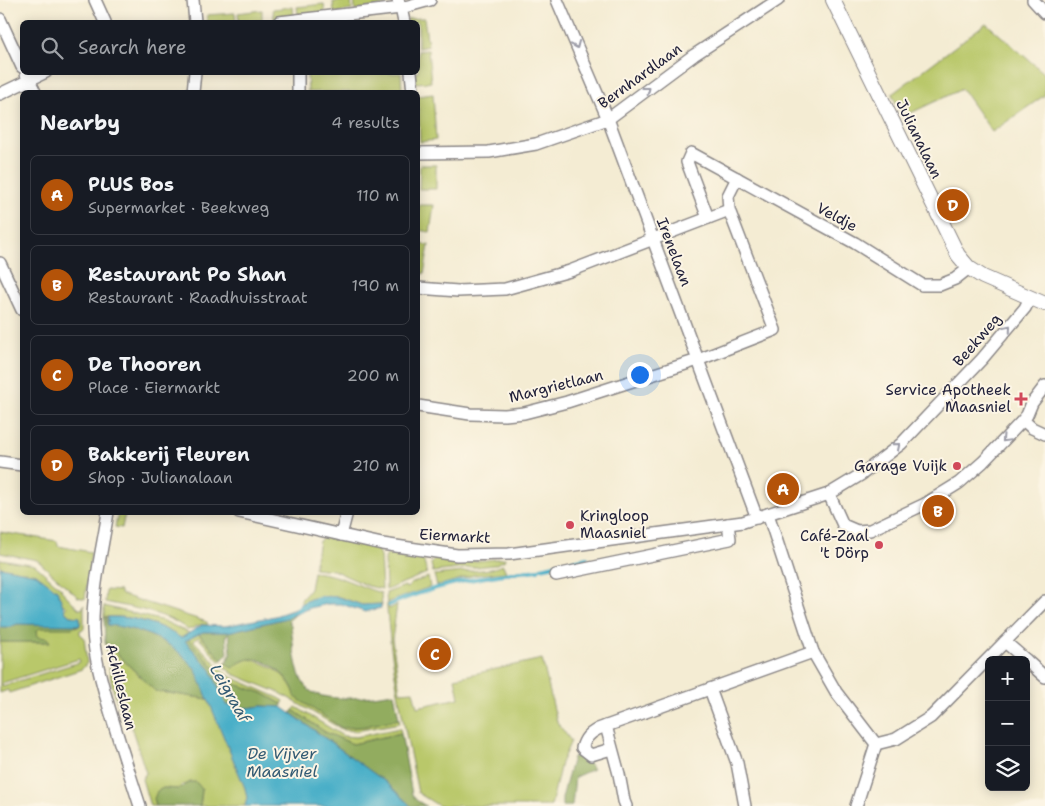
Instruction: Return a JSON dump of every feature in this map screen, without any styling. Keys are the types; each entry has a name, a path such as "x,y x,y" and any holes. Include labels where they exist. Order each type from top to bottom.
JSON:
{"street":[{"path":"95,0 104,20"},
{"path":"192,0 195,20"},
{"path":"309,20 430,0"},
{"name":"Irenelaan","path":"557,0 608,119 698,360 763,516 813,652 836,692 876,744"},
{"name":"Bernhardlaan","path":"420,153 489,152 536,144 608,119 694,55 778,0"},
{"name":"Julianalaan","path":"833,0 958,255 969,268 983,277 1045,304"},
{"path":"1032,0 1045,13"},
{"path":"400,4 404,20"},
{"path":"0,19 20,63"},
{"path":"193,90 195,75"},
{"path":"298,75 298,90"},
{"path":"411,75 413,90"},
{"path":"0,94 27,76 34,90"},
{"name":"Veldje","path":"708,218 687,162 691,154 854,243 922,285 940,285 955,279 969,268"},
{"path":"420,288 458,291 506,289 570,271 729,210 728,196 737,178"},
{"name":"Margrietlaan","path":"420,406 470,414 505,415 524,413 567,402 698,360 775,330 729,210"},
{"path":"0,263 20,306"},
{"name":"Beekweg","path":"763,516 829,494 862,474 900,444 982,359 1025,308 1030,298"},
{"path":"829,494 843,525 857,531 870,530 925,504 960,483 983,462 1027,416 1032,403 1045,386"},
{"path":"1023,420 1032,428 1045,434"},
{"path":"0,462 20,465"},
{"name":"Achilleslaan","path":"108,515 94,603 93,630 95,650 98,669 140,806"},
{"name":"Eiermarkt","path":"252,515 341,535 419,550 458,555 509,554 728,524 763,516"},
{"path":"341,535 346,515"},
{"path":"556,575 730,539 728,524"},
{"path":"611,540 615,562"},
{"path":"857,806 876,744 896,740 931,717 1045,601"},
{"path":"1005,642 1021,656"},
{"path":"612,749 591,755 582,748 589,734 606,726 813,652"},
{"path":"1030,664 1045,677"},
{"path":"710,689 737,763 744,792 745,806"},
{"path":"606,726 619,774 624,804"}],"green space":[{"path":"351,0 352,10 334,13 333,2"},
{"path":"354,0 386,0 386,5 355,10"},
{"path":"324,4 325,13 298,16 297,7"},
{"path":"293,7 294,17 274,19 273,9"},
{"path":"262,10 262,20 239,20 238,13"},
{"path":"235,13 236,20 207,20 207,15"},
{"path":"424,18 428,46 420,48 420,20 407,19"},
{"path":"986,23 1045,74 1045,95 992,132 962,89 902,117 892,94"},
{"path":"428,50 431,82 416,83 414,75 420,75 420,51"},
{"path":"307,75 401,75 402,90 308,90"},
{"path":"433,94 436,140 420,142 420,96"},
{"path":"420,165 436,165 436,189 420,189"},
{"path":"420,205 434,205 430,232 420,230"},
{"path":"420,244 429,245 424,274 420,273"},
{"path":"118,515 125,515 122,528 115,527"},
{"path":"0,532 57,541 58,546 91,552 85,599 78,597 37,560 0,553"},
{"path":"325,536 377,548 380,556 382,589 368,586 333,570 314,568 319,541"},
{"path":"387,554 423,559 427,573 386,590 385,559"},
{"path":"435,558 467,559 468,562 505,558 505,560 494,565 433,572 431,564"},
{"path":"0,559 35,565 62,589 79,609 82,609 84,605 84,629 80,630 80,634 84,637 87,663 82,669 9,693 8,690 0,693 0,642 49,642 38,638 37,631 40,628 80,626 80,617 71,616 67,613 64,609 67,607 63,606 57,590 36,574 0,567","holes":["79,659 80,662 2,686 2,683"]},
{"path":"503,565 506,572 474,575 437,586 434,575 491,569"},
{"path":"313,572 340,578 381,593 382,606 381,604 362,605 339,597 321,596 302,603 300,601 310,589"},
{"path":"428,577 430,587 388,602 389,609 397,605 392,639 400,692 413,691 417,707 459,698 455,678 542,659 557,722 571,741 561,763 551,806 439,806 418,793 390,644 386,593 405,586 406,588 410,584"},
{"path":"106,590 120,591 120,594 207,622 208,625 202,624 188,630 170,619 159,615 105,602"},
{"path":"104,606 164,621 189,633 181,638 163,628 144,621 124,617 104,617"},
{"path":"296,614 288,621 291,625 299,673 305,686 312,692 334,698 394,693 399,719 361,727 342,728 295,697 285,677 264,662 250,659 240,662 232,668 226,663 231,653 229,634 226,635 228,653 222,660 198,633 228,632 287,618"},
{"path":"104,617 107,617 107,625 144,633 157,638 180,653 196,670 208,699 155,691 105,642"},
{"path":"17,624 80,625 72,628 40,628 37,631 38,637 47,638 50,642 0,642 0,627 10,627"},
{"path":"198,633 222,660 219,661 198,637 194,641 227,675 279,698 284,701 282,704 262,693 226,681 189,639"},
{"path":"189,639 226,681 262,693 282,704 282,707 261,706 248,708 226,705 211,670 185,641"},
{"path":"105,642 155,691 208,699 245,788 247,798 245,806 200,806 202,792 183,784 178,789 163,788 154,803 155,806 150,806 142,779 146,773 129,720 122,717 112,685"},
{"path":"250,659 271,667 283,675 295,694 352,728 399,719 400,723 356,731 343,730 280,693 233,674 223,666 226,663 232,668 240,662"},
{"path":"296,707 343,736 356,737 400,728 401,733 353,744 325,732 293,710"},
{"path":"293,710 325,732 353,744 401,733 412,794 416,800 426,806 411,806 387,783 291,713"},
{"path":"584,756 593,769 575,777 572,806 562,806 562,798 573,757"},
{"path":"190,782 196,782 202,789 200,806 155,806 154,799 157,791 163,788 178,789"}],"water":[{"path":"0,567 36,574 57,590 66,613 71,616 80,617 80,625 17,624 10,627 0,627"},
{"name":"De Vijver Maasniel","path":"321,596 339,597 362,605 381,604 381,608 365,612 341,604 328,604 310,608 287,618 228,632 203,632 185,641 211,670 226,705 248,708 261,706 282,707 387,783 411,806 245,806 247,798 245,788 195,668 176,650 158,639 139,631 108,625 108,617 127,618 155,625 181,638 202,625 225,626 275,616 295,609 310,599"}],"waterway":[{"path":"541,568 587,558"},
{"path":"389,605 443,586 538,570"}],"place":[{"name":"Bakkerij Fleuren","path":"953,205"},
{"name":"Service Apotheek Maasniel","path":"1021,399"},
{"name":"Garage Vuijk","path":"957,466"},
{"name":"PLUS Bos","path":"783,489"},
{"name":"Restaurant Po Shan","path":"938,511"},
{"name":"Kringloop Maasniel","path":"570,525"},
{"name":"Café-Zaal 't Dörp","path":"879,545"},
{"name":"De Thooren","path":"435,654"}],"water label":[{"name":"Leigraaf","path":"230,693"}]}
